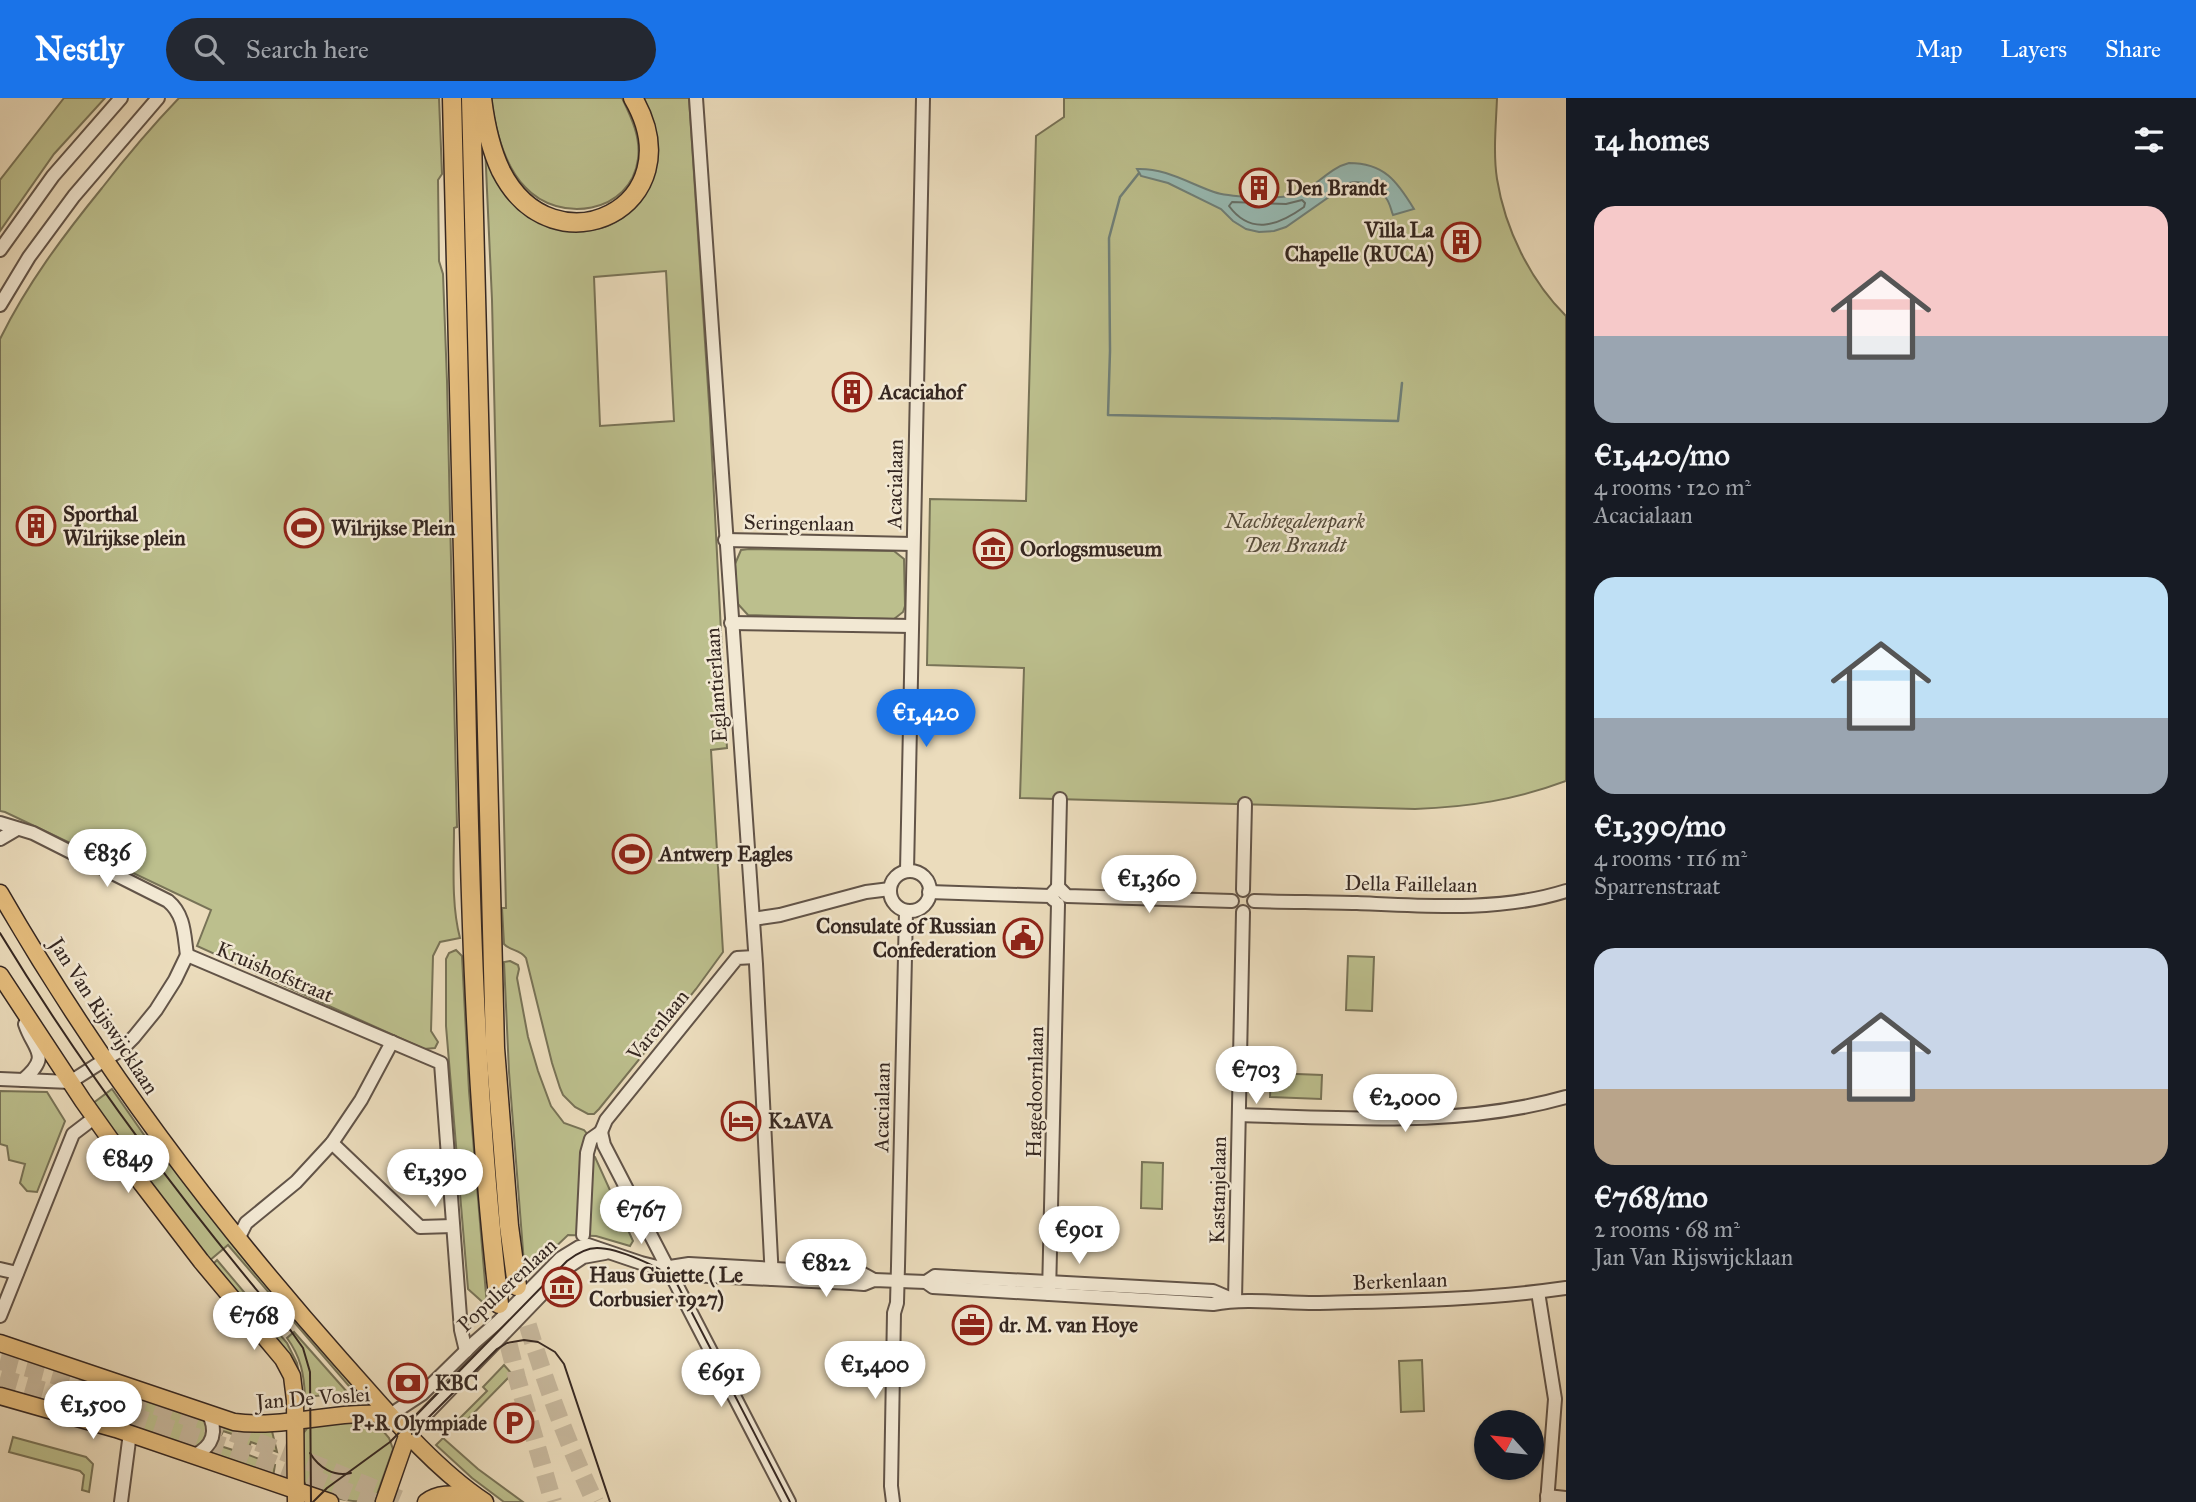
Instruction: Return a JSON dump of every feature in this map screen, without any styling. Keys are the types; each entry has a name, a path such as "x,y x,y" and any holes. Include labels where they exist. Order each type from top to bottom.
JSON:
{"highway":[{"path":"452,98 474,982 484,1161 499,1304"},
{"path":"471,98 495,1048 509,1226 517,1286"},
{"path":"482,98 494,154 511,186 537,210 565,222 578,223 593,222 617,212 634,194 645,174 649,134 633,98"}],"main road":[{"name":"Jan Van Rijswijcklaan","path":"0,893 105,1060 238,1238 390,1415 480,1499"},
{"path":"0,975 94,1118 201,1261 289,1367 294,1385 296,1496"},
{"name":"Jan De Voslei","path":"0,1343 248,1424 371,1413 390,1415"},
{"path":"0,1396 195,1454 296,1496 330,1502"},
{"path":"384,1502 408,1433"},
{"path":"426,1502 433,1496 440,1495 480,1499"}],"street":[{"path":"0,250 53,176 121,98"},
{"path":"0,305 29,257 74,196 158,98"},
{"name":"Eglantierlaan","path":"696,98 755,957 772,1274"},
{"name":"Acacialaan","path":"907,871 923,98"},
{"name":"Seringenlaan","path":"725,540 913,544"},
{"path":"731,623 912,626"},
{"name":"Hagedoornlaan","path":"1049,1287 1060,799"},
{"path":"1243,890 1245,804"},
{"name":"Kruishofstraat","path":"0,823 33,833 168,901 182,919 187,955 441,1063 453,1226"},
{"path":"0,839 17,829"},
{"path":"907,871 924,879 929,892 922,908 912,912 906,912 895,902 890,889 897,876 907,871"},
{"path":"752,919 780,915 866,892 890,889"},
{"path":"1243,890 1251,893 1254,901 1251,909 1243,912 1236,908 1233,901 1236,893 1243,890"},
{"name":"Della Faillelaan","path":"1254,901 1479,905 1544,898 1566,891"},
{"path":"929,892 1233,901"},
{"name":"Acacialaan","path":"894,1502 891,1486 894,1313 898,1281 906,912"},
{"name":"Kastanjelaan","path":"1234,1300 1243,912"},
{"path":"0,1079 70,1082 105,1060 128,1044 145,1024 171,988 187,955"},
{"name":"Varenlaan","path":"601,1132 606,1120 737,958 755,957"},
{"path":"23,1080 35,1068 39,1058 36,1045 25,1026 26,1017"},
{"path":"238,1238 246,1223 296,1182 332,1143 361,1100 392,1042"},
{"path":"1239,1115 1438,1117 1514,1108 1566,1097"},
{"path":"0,1316 73,1133 94,1118"},
{"path":"601,1132 604,1145 666,1268 789,1502"},
{"name":"Populierenlaan","path":"583,1235 587,1153 591,1139 601,1132"},
{"path":"332,1143 420,1227 453,1226 461,1330 466,1351"},
{"name":"Populierenlaan","path":"390,1415 422,1394 566,1253 589,1245 608,1252"},
{"path":"608,1252 666,1268"},
{"name":"Populierenlaan","path":"408,1433 568,1267 583,1256 608,1252"},
{"name":"Berkenlaan","path":"666,1268 690,1275 772,1274 864,1284 874,1280 926,1282 933,1287 1213,1292 1234,1300 1307,1303 1401,1301 1566,1288"},
{"path":"0,1269 17,1273"},
{"path":"1538,1292 1561,1398 1547,1499 1566,1498"},
{"path":"195,1454 205,1448 212,1438 214,1426 208,1413"},
{"path":"121,1502 130,1433"}],"green space":[{"path":"64,98 105,98 54,154 0,231 0,180"},
{"path":"179,98 439,98 442,174 438,180 439,261 443,274 447,381 457,827 454,828 454,883 460,938 440,942 433,956 431,1031 438,1042 435,1048 424,1049 197,946 211,910 0,811 0,339 22,299 60,242"},
{"path":"460,98 464,98 484,972 497,1161 492,1160 481,983"},
{"path":"491,98 622,98 638,143 638,159 633,178 622,192 608,202 592,208 556,206 539,199 525,187 511,168 498,133"},
{"path":"638,98 689,98 710,418 727,748 711,750 723,952 599,1109 594,1114 588,1114 575,1107 563,1095 552,1063 526,958 504,944 502,908 506,908 492,300 485,146 509,191 521,207 539,222 582,231 610,225 632,208 656,153 656,141 650,122","holes":["666,271 674,421 600,426 594,277"]},
{"name":"Nachtegalenpark Den Brandt","path":"1064,98 1497,98 1496,169 1506,216 1530,270 1566,316 1566,781 1492,801 1415,809 1020,798 1024,668 927,665 930,499 1026,501 1036,136 1064,117"},
{"path":"741,550 894,551 904,559 903,612 894,619 748,615 737,603 735,564"},
{"path":"456,950 462,956 469,1091 487,1306 468,1289 446,1026 446,959 449,953"},
{"path":"1348,956 1374,957 1372,1011 1346,1010"},
{"path":"510,961 518,965 517,978 528,1037 551,1106 564,1123 584,1130 588,1135 592,1156 595,1157 633,1241 630,1246 596,1236 568,1235 525,1276 509,1072 504,962"},
{"path":"1271,1073 1322,1075 1321,1099 1270,1097"},
{"path":"112,1089 147,1139 166,1155 363,1391 354,1392 228,1245 209,1261 92,1104"},
{"path":"0,1091 47,1092 65,1121 37,1192 27,1191 20,1183 25,1164 9,1160 7,1146 0,1144"},
{"path":"1142,1162 1163,1163 1162,1209 1141,1208"},
{"path":"217,1260 287,1343 297,1363 301,1385 212,1265"},
{"path":"294,1332 348,1393 305,1397 301,1366 287,1338"},
{"path":"1422,1360 1424,1411 1401,1412 1399,1361"},
{"path":"504,1365 512,1374 465,1422 460,1418 487,1391 483,1387"},
{"path":"134,1392 204,1418 209,1429 204,1440 189,1448 123,1426"},
{"path":"367,1420 378,1425 389,1438 393,1449 375,1500 344,1500 314,1491 303,1479 302,1435 309,1426"},
{"path":"217,1423 271,1427 277,1452 251,1442 246,1454 275,1465 273,1477 205,1454 214,1444 236,1451 241,1437 223,1431 220,1438 218,1437"},
{"path":"13,1437 86,1457 93,1464 89,1492 82,1490 84,1475 80,1471 9,1452"},
{"path":"443,1438 478,1469 523,1502 504,1502 472,1478 436,1445"}],"water":[{"path":"1349,163 1372,166 1380,170 1402,190 1414,209 1393,215 1379,190 1365,183 1354,182 1286,227 1259,232 1246,229 1221,209 1168,183 1141,176 1137,169 1167,173 1221,194 1273,197 1297,194 1333,170"}],"waterway":[{"path":"1139,173 1120,197 1109,238 1108,415 1398,421 1402,383"}],"tunnel":[{"path":"520,1299 553,1402 595,1502"},
{"path":"502,1318 553,1502"},
{"path":"0,1361 206,1423 406,1502"},
{"path":"0,1378 123,1413 248,1454 374,1502"}],"tram line":[{"path":"0,933 66,1037 138,1138 303,1348 310,1372 311,1502"},
{"path":"313,1502 327,1488 390,1442 567,1261 581,1252 597,1248 639,1259 661,1270 676,1282 790,1502"},
{"path":"412,1434 497,1349 507,1343 524,1340 538,1342 555,1352 564,1364 610,1502"},
{"path":"310,1453 328,1470 339,1474 351,1473"}],"place":[{"name":"Den Brandt","path":"1259,188"},
{"name":"Villa La Chapelle (RUCA)","path":"1461,242"},
{"name":"Acaciahof","path":"852,392"},
{"name":"Sporthal Wilrijkse plein","path":"36,526"},
{"name":"Wilrijkse Plein","path":"304,528"},
{"name":"Oorlogsmuseum","path":"993,549"},
{"name":"Antwerp Eagles","path":"632,854"},
{"name":"Consulate of Russian Confederation","path":"1023,938"},
{"name":"K2AVA","path":"741,1121"},
{"name":"Haus Guiette ( Le Corbusier 1927)","path":"562,1287"},
{"name":"dr. M. van Hoye","path":"972,1325"},
{"name":"KBC","path":"408,1383"},
{"name":"P+R Olympiade","path":"514,1423"}]}
